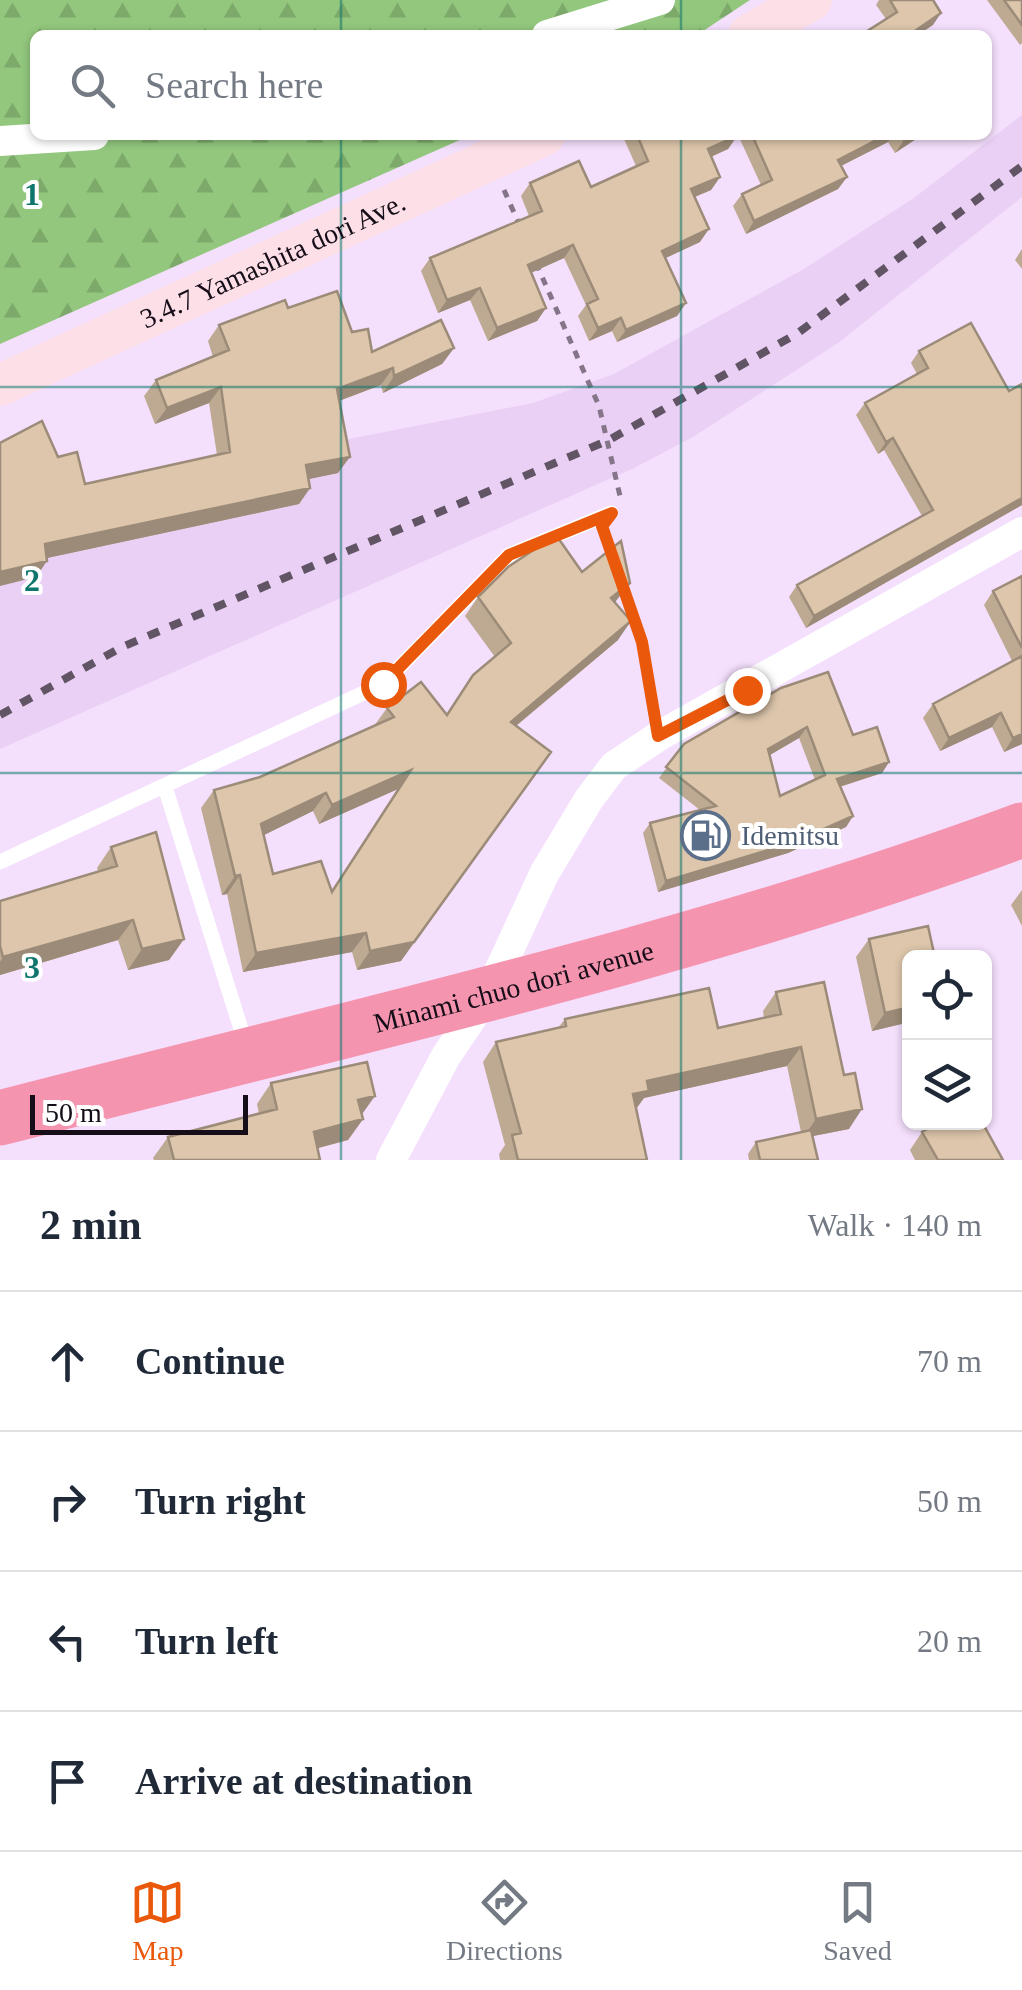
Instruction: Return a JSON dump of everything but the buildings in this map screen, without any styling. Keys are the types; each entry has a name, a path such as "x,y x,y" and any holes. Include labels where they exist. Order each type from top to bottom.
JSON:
{"highway":[{"name":"Minami chuo dori avenue","path":"0,1118 490,991 859,888 1022,830"}],"street":[{"path":"563,30 660,0"},
{"path":"759,30 811,0"},
{"path":"0,141 30,139"},
{"name":"3.4.7 Yamashita dori Ave.","path":"0,385 533,140"},
{"path":"391,1160 446,1056 490,991 544,874 614,766 658,736 1022,532"}],"lane":[{"path":"0,862 383,684 509,555 612,513"},
{"path":"165,787 248,1054"}],"path":[{"path":"491,160 523,232"},
{"path":"531,250 599,406 620,500 612,513"},
{"path":"619,576 642,642 658,736"}],"shaded area":[{"path":"1022,115 1022,197 838,343 693,437 634,468 0,749 0,507 533,403 614,374 802,270 914,198"}],"green space":[{"path":"0,0 750,0 705,30 30,30 30,140 460,140 0,344"}],"railway":[{"path":"0,715 122,647 609,440 798,333 1022,166"}],"place":[{"name":"Idemitsu","path":"706,835"}],"route":[{"path":"383,684 509,555 612,513 602,526 642,642 658,736 747,690"}]}
